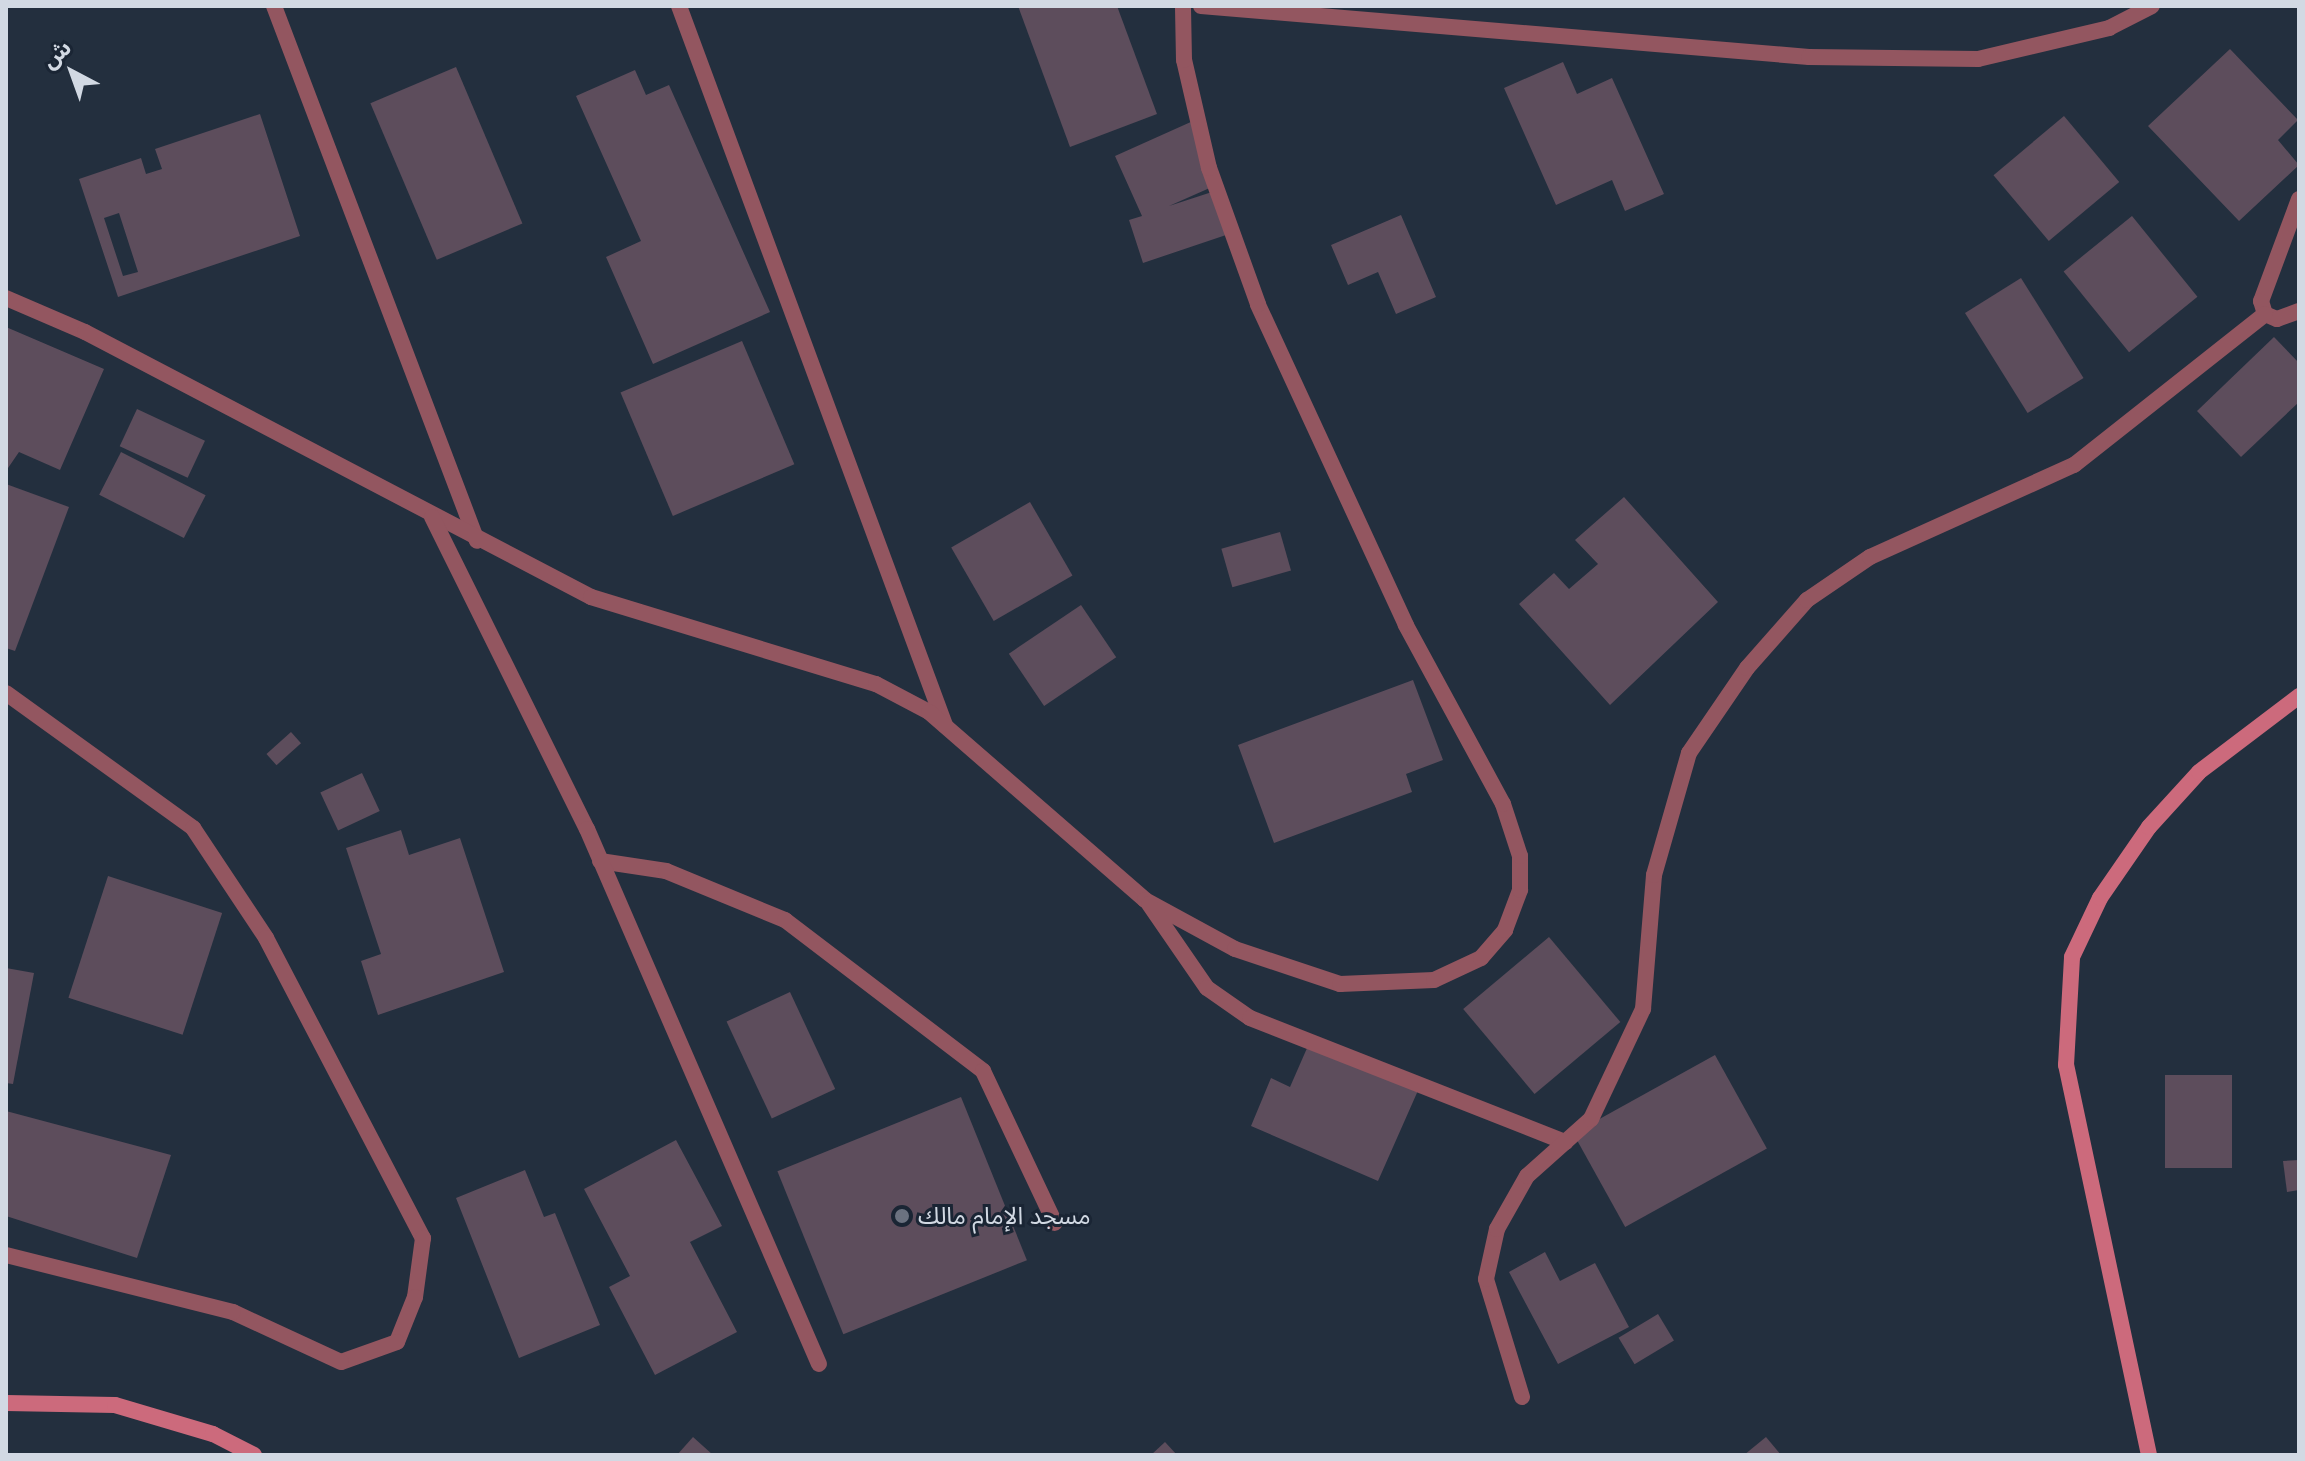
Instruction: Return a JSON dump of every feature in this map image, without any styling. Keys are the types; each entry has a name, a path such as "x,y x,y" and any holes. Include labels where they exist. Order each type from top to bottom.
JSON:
{"main road":[{"path":"2149,1455 2066,1065 2072,957 2100,898 2149,827 2199,772 2299,696"},
{"path":"6,1403 115,1405 213,1434 254,1455"}],"street":[{"path":"274,6 477,541"},
{"path":"679,6 946,726"},
{"path":"6,298 204,393 477,541 643,618 876,684 946,726 1145,900 1235,949 1340,984 1385,987 1434,980 1481,958 1505,930 1520,890 1520,856 1503,804 1406,625 1258,304 1209,168 1184,60 1183,6"},
{"path":"1201,6 1794,56 1978,59 2109,28 2152,6"},
{"path":"2265,314 2268,270 2299,199"},
{"path":"1522,1397 1486,1279 1497,1229 1527,1176 1591,1119 1643,1009 1654,875 1689,753 1747,668 1807,600 1870,557 2074,465 2265,314 2299,311"},
{"path":"432,517 600,861 819,1364"},
{"path":"6,693 193,828 266,938 423,1238 415,1297 397,1342 341,1362 233,1312 6,1255"},
{"path":"600,861 666,871 785,920 983,1071 1055,1223"},
{"path":"1145,900 1207,988 1250,1018 1565,1142"}],"building":[{"path":"1018,6 1117,6 1157,114 1070,147"},
{"path":"2230,49 2298,120 2278,140 2299,165 2239,221 2148,126"},
{"path":"1563,62 1577,94 1612,78 1664,194 1625,211 1612,180 1556,205 1504,88"},
{"path":"456,67 522,223 437,260 370,103"},
{"path":"635,70 646,95 669,85 770,312 653,364 606,257 641,241 576,96"},
{"path":"260,114 300,236 118,297 79,179 141,158 146,174 162,169 155,149","holes":["119,213 138,272 123,276 104,218"]},
{"path":"2064,116 2119,182 2049,241 1994,175"},
{"path":"1193,121 1221,183 1169,206 1215,191 1229,234 1143,263 1129,220 1142,216 1115,156"},
{"path":"1401,215 1436,297 1396,314 1378,272 1348,285 1331,245"},
{"path":"2132,216 2197,297 2129,352 2064,271"},
{"path":"2021,278 2084,378 2028,413 1965,313"},
{"path":"6,327 104,369 60,470 19,452 6,471"},
{"path":"2274,337 2299,363 2299,402 2241,457 2197,411"},
{"path":"742,341 794,464 673,516 620,393"},
{"path":"137,409 205,441 188,478 120,446"},
{"path":"121,452 206,495 184,538 99,495"},
{"path":"6,484 69,507 15,651 6,648"},
{"path":"1624,497 1718,602 1610,705 1519,604 1554,573 1569,589 1598,564 1575,540"},
{"path":"1030,502 1072,576 994,621 951,548"},
{"path":"1280,532 1291,570 1232,587 1221,549"},
{"path":"1081,605 1116,657 1044,706 1009,654"},
{"path":"1413,680 1443,760 1406,774 1412,792 1274,843 1238,745"},
{"path":"291,732 301,743 277,765 266,754"},
{"path":"362,773 380,811 338,831 320,792"},
{"path":"401,830 409,855 460,838 504,972 378,1015 361,961 381,954 346,848"},
{"path":"108,876 222,913 183,1035 68,998"},
{"path":"1549,937 1620,1022 1535,1094 1463,1009"},
{"path":"6,968 34,973 13,1084 6,1083"},
{"path":"790,992 835,1089 772,1119 727,1022"},
{"path":"1311,1039 1420,1086 1378,1181 1251,1126 1271,1078 1290,1087"},
{"path":"1715,1055 1767,1149 1625,1227 1573,1134"},
{"path":"2165,1075 2232,1075 2232,1168 2165,1168"},
{"name":"مسجد الإمام مالك","path":"961,1097 1027,1260 843,1334 777,1171"},
{"path":"6,1111 171,1155 137,1258 6,1216"},
{"path":"676,1140 722,1226 690,1242 737,1332 655,1375 609,1287 630,1276 584,1189"},
{"path":"2299,1160 2299,1190 2287,1192 2283,1161"},
{"path":"525,1170 544,1217 555,1213 600,1325 519,1358 456,1198"},
{"path":"1545,1252 1560,1281 1595,1263 1629,1327 1558,1364 1509,1272"},
{"path":"1658,1314 1674,1341 1635,1364 1619,1338"},
{"path":"693,1437 713,1455 677,1455"},
{"path":"1766,1437 1781,1455 1744,1455"},
{"path":"1165,1442 1177,1455 1151,1455"}],"place":[{"name":"مسجد الإمام مالك","path":"902,1216"}]}
